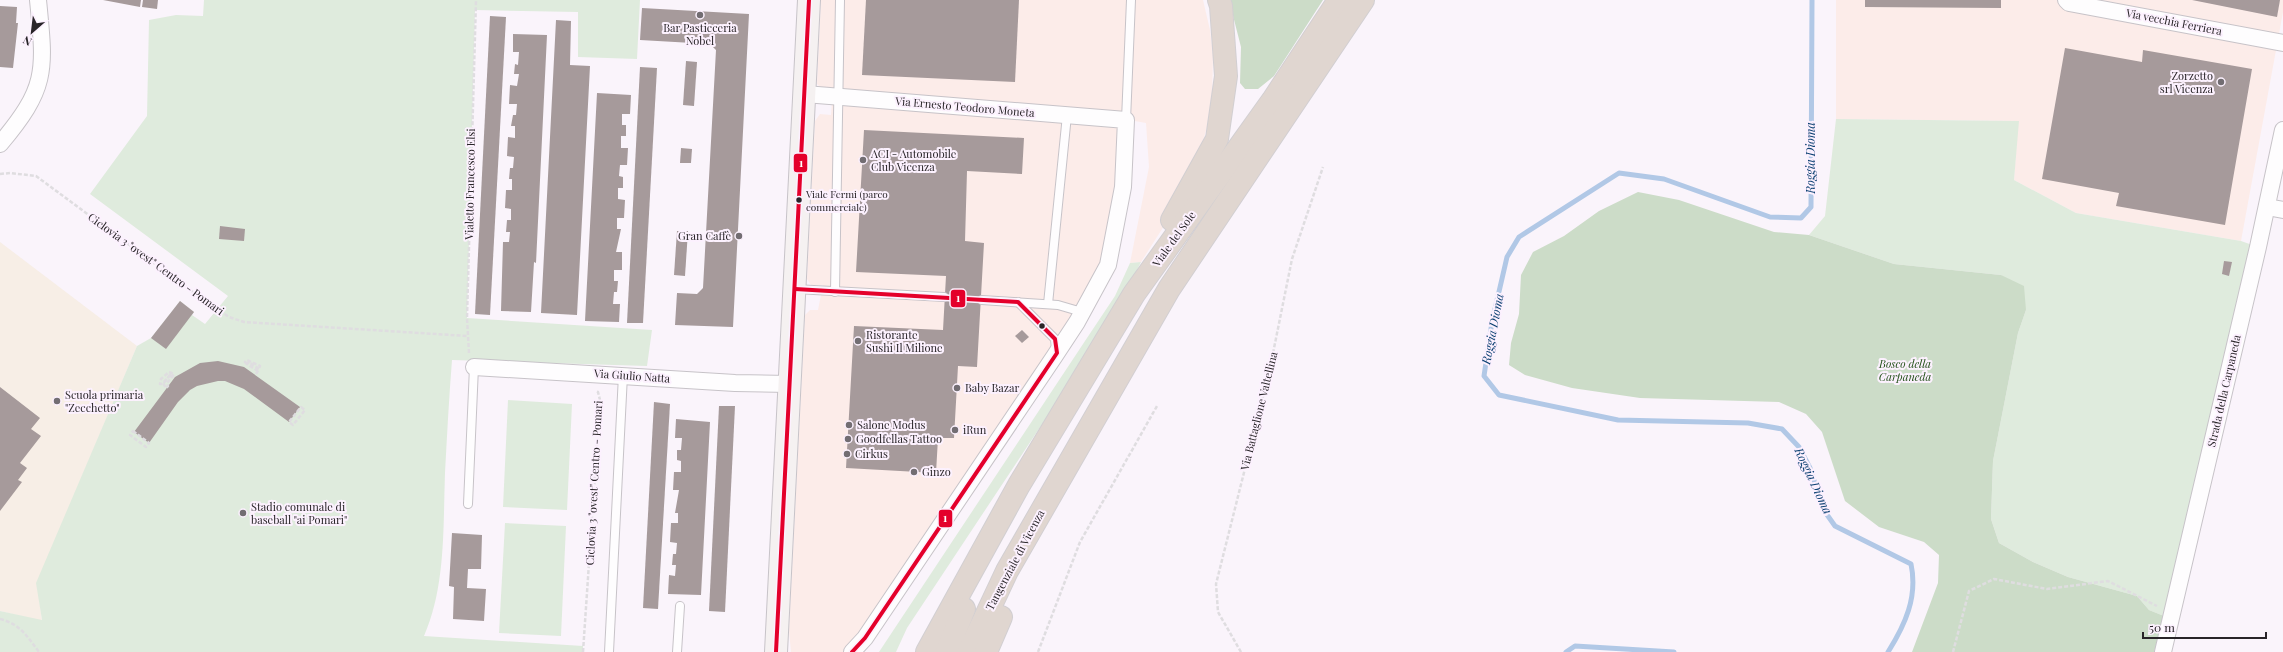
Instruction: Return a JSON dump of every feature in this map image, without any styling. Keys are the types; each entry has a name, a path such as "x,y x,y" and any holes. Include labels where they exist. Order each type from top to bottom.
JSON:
{"highway":[{"path":"1134,294 1162,238 1217,139 1226,76 1222,6 1219,0"},
{"name":"Viale del Sole","path":"1019,485 1134,294 1273,100 1339,0"},
{"name":"Viale del Sole","path":"1063,470 1169,289 1363,0"},
{"path":"986,652 1063,470"},
{"name":"Tangenziale di Vicenza","path":"969,652 1007,571 1063,470"},
{"path":"927,652 1019,485"},
{"name":"Tangenziale di Vicenza","path":"947,652 1019,485"}],"street":[{"path":"0,144 26,111 41,80 43,47 38,0"},
{"path":"776,652 809,0"},
{"name":"Via vecchia Ferriera","path":"2066,0 2069,3 2283,43"},
{"name":"Via Ernesto Teodoro Moneta","path":"805,94 1126,120"},
{"path":"852,652 865,638 1057,353 1108,265 1123,187 1126,120"},
{"name":"Strada della Carpaneda","path":"2163,652 2267,207 2283,130"},
{"path":"2267,207 2283,210"},
{"name":"Via Giulio Natta","path":"474,367 735,383 789,384"}],"lane":[{"path":"835,292 840,0"},
{"path":"1126,120 1131,0"},
{"path":"1048,304 1067,115"},
{"path":"795,289 944,297"},
{"path":"982,300 1048,304 1082,312"},
{"path":"1018,302 1055,339 1057,353"},
{"path":"468,504 474,367"},
{"path":"609,652 623,375"},
{"path":"677,652 680,606"}],"path":[{"name":"Vialetto Francesco Elsi","path":"474,367 469,354 467,336 476,0"},
{"name":"Via Battaglione Valtellina","path":"1241,652 1218,612 1216,584 1269,373 1292,259 1323,168"},
{"name":"Ciclovia 3 \"ovest\" Centro - Pomari","path":"0,174 10,173 36,176 229,317 244,322 467,336"},
{"path":"247,360 250,360 260,366 257,372 245,362 247,360"},
{"path":"168,372 174,374 172,377 167,383 168,386 166,388 163,384 160,384 168,372"},
{"name":"Ciclovia 3 \"ovest\" Centro - Pomari","path":"583,652 600,400 598,392 593,390"},
{"path":"1038,652 1080,542 1157,406"},
{"path":"301,407 305,410 293,425 289,422 301,407"},
{"path":"133,431 149,443 146,447 130,435 133,431"},
{"path":"1953,652 1969,591 1994,580 2047,589 2108,582 2156,606 2174,607"},
{"path":"0,619 13,622 38,652"}],"shaded area":[{"path":"821,0 1203,0 1210,30 1213,54 1212,101 1208,123 1200,153 1171,215 1141,262 1130,263 1149,167 1146,123 1129,120 1113,252 857,652 791,652 789,631 805,315 810,310 818,310 823,285 811,285 807,279 815,121 820,114 831,115 833,89 822,89 817,84"},
{"path":"1836,0 2283,0 2283,12 2241,241 2076,213 2014,180 2018,121 1836,119"},
{"name":"Scuola primaria \"Zecchetto\"","path":"0,242 137,346 37,583 42,621 0,611"}],"green space":[{"path":"204,0 640,0 637,59 578,57 578,12 475,10 467,318 652,330 647,366 452,360 440,577 431,617 424,636 583,646 583,652 0,652 0,611 42,620 36,583 137,346 151,338 180,301 194,312 192,315 205,324 228,296 90,194 147,116 149,20 176,15 203,16"},
{"path":"1229,0 1323,0 1274,76 1258,89 1245,89 1240,83 1241,47"},
{"path":"1836,119 2019,121 2014,180 2076,213 2241,241 2258,247 2164,616 2149,610 2137,596 2068,577 2033,562 1999,543 1991,519 1993,461 2018,333 2026,310 2001,275 1894,264 1809,235 1825,216"},
{"name":"Bosco della Carpaneda","path":"1638,192 1679,200 1774,232 1809,235 1894,264 2001,275 2024,286 2026,310 2018,333 1993,461 1991,519 1999,543 2033,562 2068,577 2137,596 2149,610 2164,616 2154,652 1912,652 1938,583 1939,555 1924,542 1879,527 1845,501 1822,432 1806,414 1779,402 1640,398 1572,388 1525,375 1509,365 1511,343 1519,314 1521,275 1533,252 1564,236 1599,211"},
{"path":"1141,262 1115,314 907,628 896,652 879,652 1115,296 1130,263"},
{"path":"508,400 572,404 567,510 503,507"},
{"path":"505,523 566,526 561,636 499,633"}],"building":[{"path":"103,0 141,0 140,7"},
{"path":"143,0 158,0 157,9 142,7"},
{"path":"866,0 1019,0 1015,82 862,75"},
{"path":"1865,0 2001,0 2001,8 1865,7"},
{"path":"2192,0 2280,0 2277,17"},
{"path":"0,6 17,7 16,23 18,23 13,68 0,67"},
{"path":"642,8 749,14 733,327 675,325 677,293 697,294 703,288 716,50 710,44 640,40"},
{"path":"490,16 506,17 490,315 475,314"},
{"path":"556,20 571,21 570,65 590,66 577,315 541,313"},
{"path":"513,34 547,35 536,263 534,262 531,312 501,311 503,242 509,242 510,232 506,232 507,220 511,220 511,209 505,208 506,190 512,190 512,179 509,179 510,168 513,168 514,157 507,156 508,137 515,138 515,126 511,126 513,115 516,115 517,104 509,104 510,85 517,86 519,74 514,74 515,64 518,65 519,52 513,52"},
{"path":"2065,48 2142,62 2143,50 2252,69 2225,225 2116,206 2119,193 2042,179"},
{"path":"686,61 697,62 694,106 683,105"},
{"path":"640,67 657,68 643,323 627,323"},
{"path":"597,93 631,95 630,114 622,114 622,125 626,125 626,136 621,136 621,148 628,148 627,165 620,165 619,176 623,177 623,188 618,188 618,199 625,200 624,218 617,218 617,229 621,229 616,252 622,252 622,270 614,270 614,281 618,281 617,292 614,292 613,304 620,304 619,322 585,321"},
{"path":"864,130 1024,138 1022,174 967,171 965,241 984,243 977,367 958,366 954,438 938,438 936,473 846,468 854,326 943,330 946,276 856,272"},
{"path":"681,148 692,149 691,163 680,163"},
{"path":"220,226 245,229 244,241 219,239"},
{"path":"677,231 688,231 685,276 674,275"},
{"path":"2224,261 2232,262 2229,276 2222,274"},
{"path":"180,301 194,312 166,349 151,338"},
{"path":"1022,330 1029,337 1022,343 1015,336"},
{"path":"218,361 244,367 300,407 289,422 244,389 225,381 218,381 197,386 190,390 178,402 149,443 134,432 175,377 200,363"},
{"path":"0,387 40,418 31,429 41,436 20,463 27,468 18,480 22,482 0,511"},
{"path":"654,402 670,404 658,609 643,608"},
{"path":"719,406 735,406 725,612 709,611"},
{"path":"676,419 710,422 701,595 668,594 669,575 675,576 676,565 672,565 673,554 676,554 677,543 670,542 671,523 678,523 678,513 675,513 679,490 673,490 674,472 681,472 681,461 677,460 677,450 681,450 682,438 675,438"},
{"path":"452,533 482,535 481,569 468,569 467,588 486,589 484,621 453,619 454,587 449,586"}],"waterway":[{"name":"Roggia Dioma","path":"1812,0 1811,207 1801,218 1770,217 1664,179 1619,173 1519,237 1507,257 1492,322 1484,376 1499,395 1618,420 1748,423 1782,429 1799,447 1810,468 1823,509 1835,526 1911,564 1913,576 1911,599 1905,621 1888,652"},
{"name":"Roggia Dioma","path":"1566,652 1575,646 1674,652"}],"transit line":[{"name":"1","path":"776,652 809,0"},
{"name":"1","path":"795,289 1018,302 1055,339 1057,353 865,638 852,652"}],"place":[{"name":"Bar Pasticceria Nobel","path":"700,15"},
{"name":"Zorzetto srl Vicenza","path":"2221,82"},
{"name":"ACI - Automobile Club Vicenza","path":"863,160"},
{"name":"Viale Fermi (parco commerciale)","path":"799,200"},
{"name":"Gran Caffè","path":"739,236"},
{"name":"Ristorante Sushi Il Milione","path":"858,341"},
{"name":"Baby Bazar","path":"957,388"},
{"name":"Scuola primaria \"Zecchetto\"","path":"57,401"},
{"name":"Salone Modus","path":"849,425"},
{"name":"iRun","path":"955,430"},
{"name":"Goodfellas Tattoo","path":"848,439"},
{"name":"Cirkus","path":"847,454"},
{"name":"Ginzo","path":"914,472"},
{"name":"Stadio comunale di baseball \"ai Pomari\"","path":"243,513"}]}
